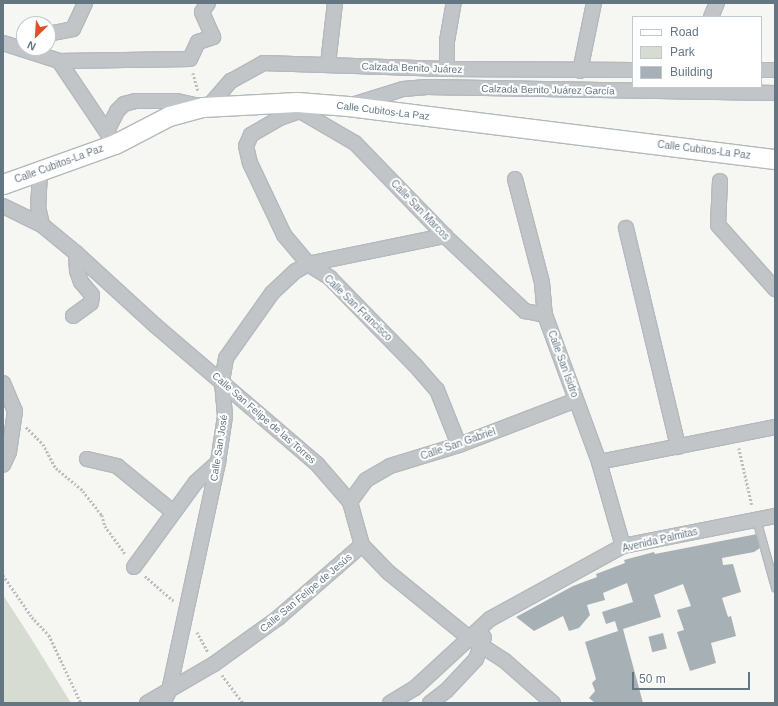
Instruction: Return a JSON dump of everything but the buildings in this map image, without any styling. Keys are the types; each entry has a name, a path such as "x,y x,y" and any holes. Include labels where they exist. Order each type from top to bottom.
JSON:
{"main road":[{"name":"Calle Cubitos-La Paz","path":"3,184 40,172 111,137 169,116 206,107 348,106 767,157"}],"street":[{"path":"56,32 73,28 85,3"},
{"path":"3,43 59,61 190,59 198,42 213,36 202,12 208,3"},
{"path":"328,64 335,3"},
{"path":"447,70 447,41 454,3"},
{"path":"580,71 594,3"},
{"path":"711,16 717,3"},
{"path":"3,43 16,40"},
{"path":"59,61 111,137"},
{"name":"Calzada Benito Juárez","path":"206,107 231,81 263,63 328,64 447,70 632,70"},
{"path":"762,70 775,70"},
{"name":"Calzada Benito Juárez García","path":"348,106 403,89 427,87 775,93"},
{"path":"111,137 117,111 124,104 135,101 177,101 206,107"},
{"name":"Calle San Marcos","path":"298,106 355,143 445,236 525,311 545,315"},
{"name":"Calle San Francisco","path":"298,106 251,135 246,146 250,163 284,235 308,264 330,278 415,365 437,390 459,445"},
{"path":"767,157 775,168"},
{"path":"40,172 38,207 42,225"},
{"name":"Calle San Isidro","path":"515,179 542,282 545,315 599,462 623,546"},
{"path":"720,181 718,225 775,289"},
{"name":"Calle San Felipe de las Torres","path":"3,206 42,225 76,253 156,326 317,464 350,502 362,546 388,572 468,637 505,661 553,703"},
{"path":"626,228 678,447"},
{"name":"Calle San José","path":"169,699 218,462 225,416 222,382 226,358 242,333 272,293 296,271 308,264 445,236"},
{"path":"73,316 91,303 92,295 81,282 77,270 76,253"},
{"path":"3,383 14,411 9,452 3,464"},
{"name":"Calle San Gabriel","path":"350,502 366,480 390,466 459,445 576,400"},
{"path":"599,462 678,447 736,433 775,427"},
{"path":"87,459 117,466 173,512"},
{"path":"134,567 196,482 218,462"},
{"name":"Avenida Palmitas","path":"390,703 415,688 468,637 490,619 623,546 775,516"},
{"name":"Calle San Felipe de Jesús","path":"147,703 169,699 214,664 278,618 362,546"},
{"path":"430,703 446,691 476,659 490,619"}],"lane":[{"path":"756,519 775,587"}],"path":[{"path":"190,59 206,107"},
{"path":"14,411 26,427 43,444 56,468 83,491 102,515 105,526 134,567 186,611"},
{"path":"736,433 756,519"},
{"path":"3,575 32,617 49,635 81,703"}],"green space":[{"path":"3,595 29,635 71,703 3,703"}]}
